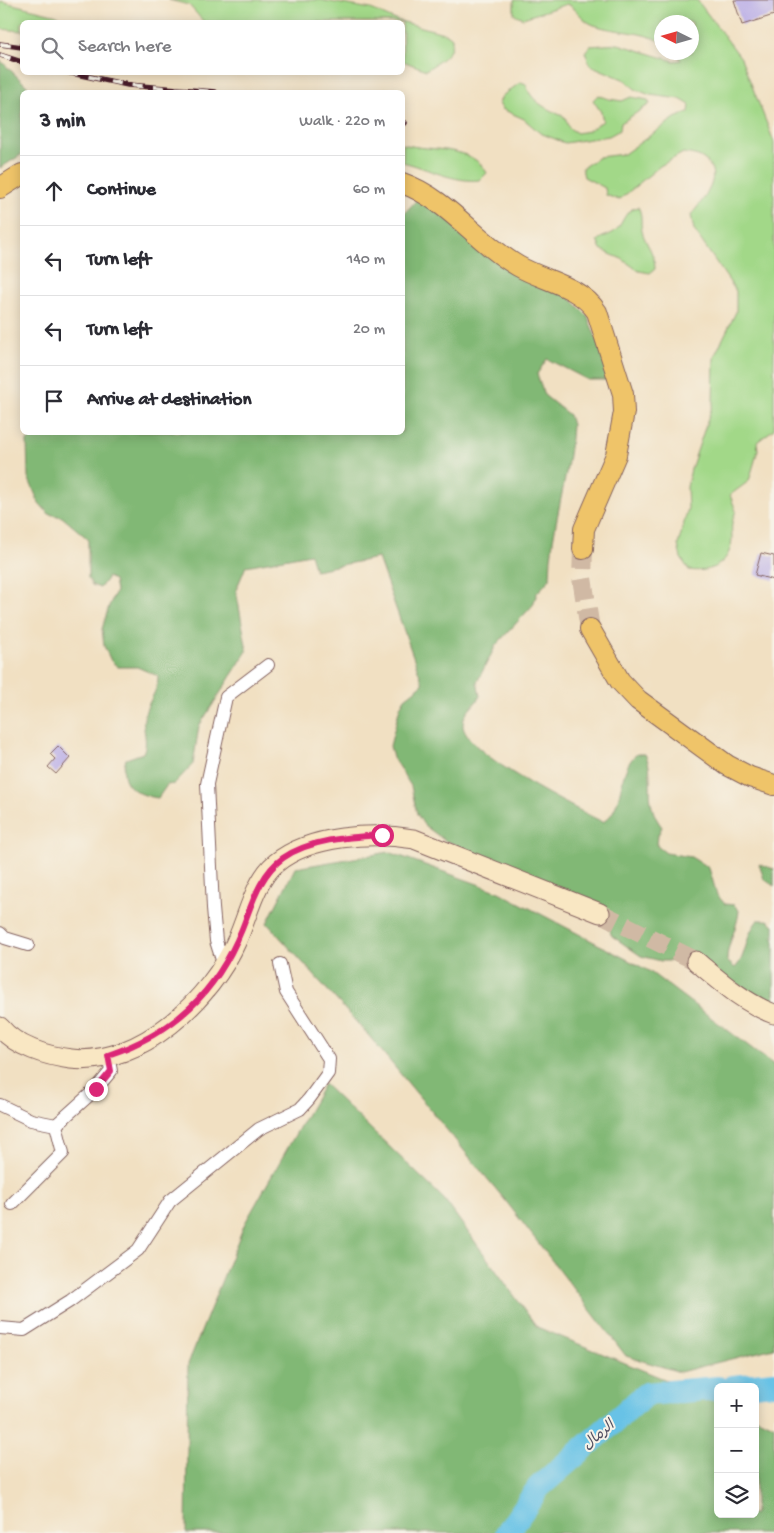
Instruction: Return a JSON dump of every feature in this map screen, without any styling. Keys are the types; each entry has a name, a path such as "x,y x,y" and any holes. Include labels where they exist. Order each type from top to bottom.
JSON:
{"main road":[{"path":"0,188 20,175"},
{"path":"405,184 432,196 508,260 571,290 592,305 596,312 624,394 624,412 616,455 584,529 582,549"},
{"path":"590,629 620,681 638,700 727,765 750,777 774,785"},
{"path":"0,1027 24,1046 54,1056 78,1059 108,1055 132,1047 168,1028 204,994 224,966 237,942 258,889 274,865 300,849 350,838 382,835 414,839 600,914"},
{"path":"696,961 741,997 761,1009 774,1014"}],"street":[{"path":"224,966 215,933 207,784 226,697 268,665"},
{"path":"0,933 5,938 28,945"},
{"path":"0,1328 24,1330 70,1301 138,1250 170,1201 259,1129 300,1110 309,1099 328,1073 329,1059 286,992 280,964"},
{"path":"56,1125 96,1089 111,1071 108,1055"},
{"path":"0,1105 31,1120 56,1125"},
{"path":"12,1204 63,1153 56,1125"}],"green space":[{"path":"169,0 320,0 371,9 397,20 202,20 189,5"},
{"path":"514,0 697,0 741,58 774,142 774,429 757,442 758,450 749,481 730,495 736,511 732,522 731,546 725,559 715,567 696,571 689,570 681,558 678,545 688,508 687,487 691,469 713,404 714,357 736,312 736,291 694,230 691,215 710,187 712,172 709,164 702,158 683,153 660,166 619,200 606,195 605,188 584,177 582,168 599,157 624,154 675,118 689,112 690,105 680,99 650,95 635,89 625,80 590,65 585,52 590,46 618,44 654,55 654,60 699,60 699,15 654,15 654,38 637,33 594,25 586,21 567,4 523,18 514,14"},
{"path":"0,1 57,15 63,20 20,20 20,31 0,29"},
{"path":"405,22 447,34 452,38 452,44 448,53 426,70 405,62"},
{"path":"0,60 28,87 29,90 20,90 20,156 0,168"},
{"path":"521,82 526,84 536,101 565,117 569,128 577,133 588,131 603,121 601,112 593,100 598,95 622,101 631,97 648,100 650,104 621,123 620,130 609,136 565,143 540,133 524,119 502,109 499,103 502,96"},
{"path":"405,144 461,153 471,157 487,173 480,180 460,179 405,163"},
{"path":"420,196 565,293 587,315 613,380 588,380 547,359 537,374 544,395 569,415 572,425 568,464 553,540 550,579 537,593 533,605 496,645 477,682 480,696 463,720 468,737 481,750 524,780 603,822 615,808 630,761 637,754 645,754 650,772 652,808 662,827 658,835 657,846 666,853 691,857 709,868 717,895 725,904 734,905 739,910 737,923 728,949 727,961 735,968 739,963 751,932 758,920 768,920 774,925 774,1003 761,998 696,961 661,961 641,956 612,936 598,907 591,900 444,840 424,825 417,814 411,786 393,758 390,746 400,707 405,698 423,684 378,558 315,570 310,554 246,566 236,590 247,651 199,726 193,764 174,784 167,785 158,798 136,791 126,782 124,768 126,759 143,753 145,749 144,718 157,687 158,676 137,667 118,667 111,661 104,646 102,629 116,591 114,580 108,577 100,588 92,585 88,578 88,539 62,517 49,514 39,503 28,477 27,441 35,435 405,435 405,213"},
{"path":"638,207 642,231 655,263 655,269 650,273 639,271 622,259 601,249 597,241 614,232 627,214 633,208"},
{"path":"389,852 497,891 649,971 774,1065 774,1348 680,1372 626,1356 505,1200 369,1036 267,923 295,868"},
{"path":"759,864 774,869 774,886 764,879"},
{"path":"324,1084 444,1199 537,1327 714,1399 714,1518 759,1518 759,1419 774,1425 774,1533 186,1533 188,1364 245,1223"}],"building":[{"path":"734,0 774,0 774,15 742,25"},
{"path":"761,553 774,556 774,580 755,575"},
{"path":"58,746 70,758 56,774 48,767 55,759 50,754"}],"waterway":[{"name":"الرمال","path":"759,1384 774,1383"},
{"name":"الرمال","path":"507,1533 539,1487 646,1394 714,1388"}],"tunnel":[{"path":"583,549 582,578 590,629"},
{"path":"600,913 696,961"}],"railway":[{"path":"0,44 20,47"},
{"path":"0,55 20,61"},
{"path":"81,75 128,85 190,90"}],"route":[{"path":"96,1089 111,1071 108,1055 132,1047 168,1028 204,994 218,976 237,942 265,876 284,856 328,841 382,835"}]}
